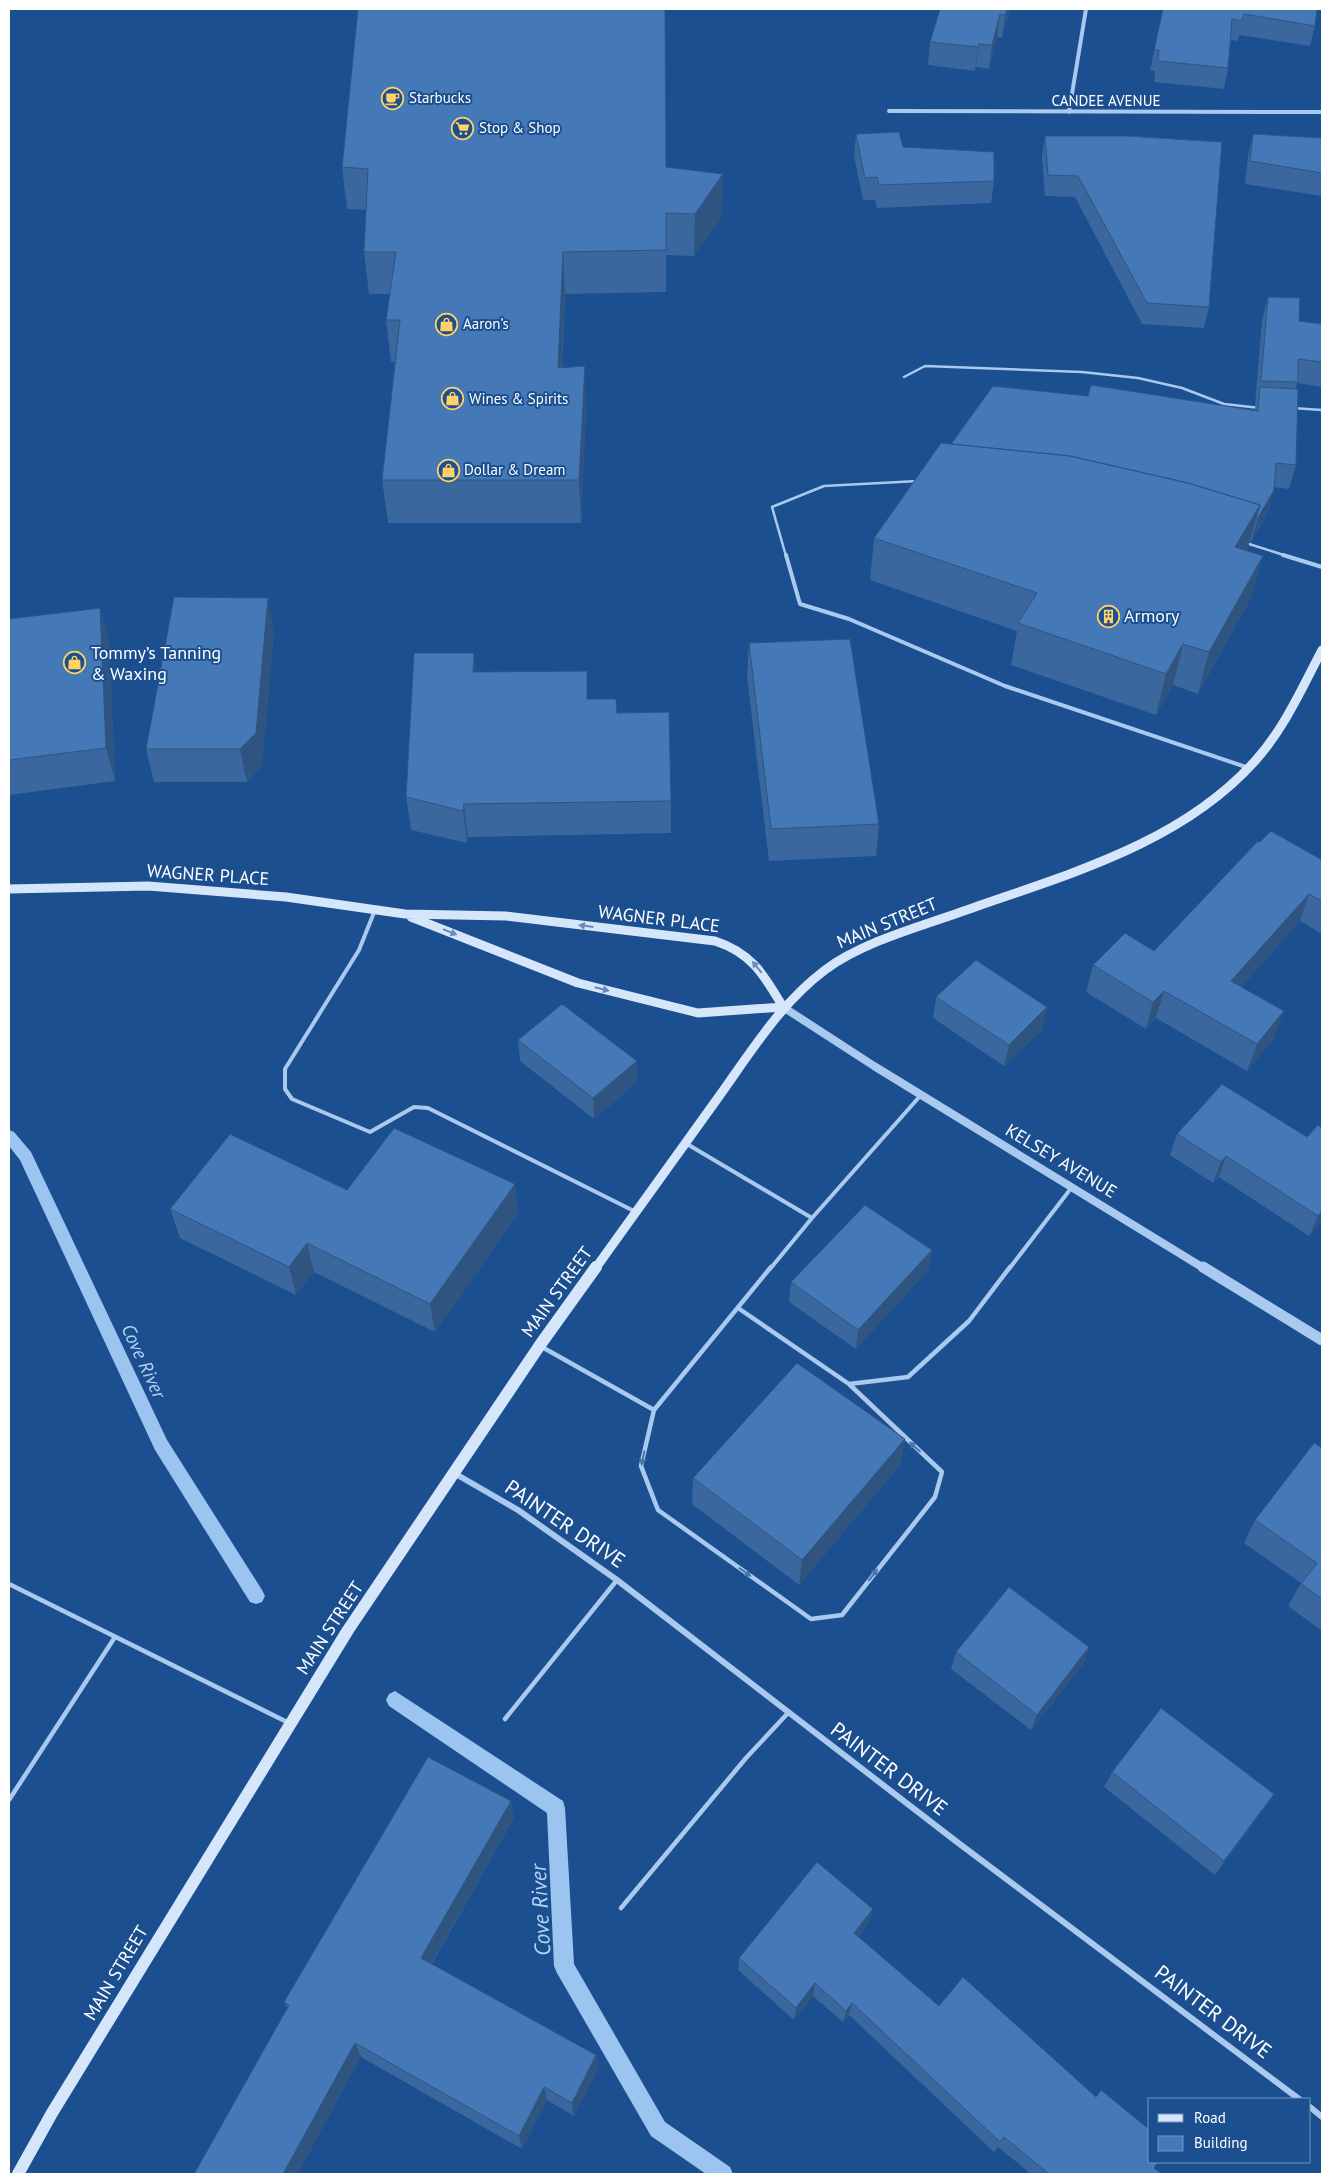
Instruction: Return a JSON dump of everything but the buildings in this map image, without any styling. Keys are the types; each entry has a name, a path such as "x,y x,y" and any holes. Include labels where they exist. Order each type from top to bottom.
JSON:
{"main road":[{"name":"MAIN STREET","path":"18,2174 52,2113 348,1630 540,1345 783,1007 826,969 858,951 1096,864 1165,830 1217,798 1248,768 1287,718 1322,650"},
{"name":"WAGNER PLACE","path":"9,889 148,886 286,897 404,914 506,916 715,941 733,946 749,958 763,975 783,1007 698,1013 578,983 404,914"}],"street":[{"path":"1069,112 1086,9"},
{"name":"CANDEE AVENUE","path":"889,111 1322,112"},
{"name":"KELSEY AVENUE","path":"783,1007 921,1095 1322,1340"},
{"name":"PAINTER DRIVE","path":"454,1473 518,1510 617,1580 788,1713 1298,2098"},
{"path":"1311,2108 1322,2117"}],"lane":[{"path":"904,377 925,366 1082,372 1138,378 1182,388 1224,404 1267,408"},
{"path":"1286,408 1322,410"},
{"path":"919,481 824,486 772,507 800,604 848,619 1006,686 1248,768"},
{"path":"1243,542 1322,567"},
{"path":"375,910 359,950 285,1069 285,1089 292,1099 370,1132 414,1107 428,1108 636,1212"},
{"path":"738,1308 849,1384 942,1472 935,1497 842,1615 811,1619 658,1510 642,1466 654,1410 812,1218 921,1095"},
{"path":"685,1143 812,1218"},
{"path":"849,1384 908,1377 969,1321 1072,1187"},
{"path":"540,1345 654,1410"},
{"path":"505,1719 617,1580"},
{"path":"9,1584 290,1723"},
{"path":"9,1800 115,1637"},
{"path":"621,1908 746,1758 788,1713"}],"waterway":[{"name":"Cove River","path":"9,1136 26,1156 161,1445 256,1596"},
{"name":"Cove River","path":"395,1700 556,1808 564,1966 658,2129 723,2174"}],"place":[{"name":"Starbucks","path":"393,98"},
{"name":"Stop & Shop","path":"463,128"},
{"name":"Aaron’s","path":"447,324"},
{"name":"Wines & Spirits","path":"453,399"},
{"name":"Dollar & Dream","path":"448,470"},
{"name":"Armory","path":"1108,616"},
{"name":"Tommy’s Tanning & Waxing","path":"75,663"}]}
